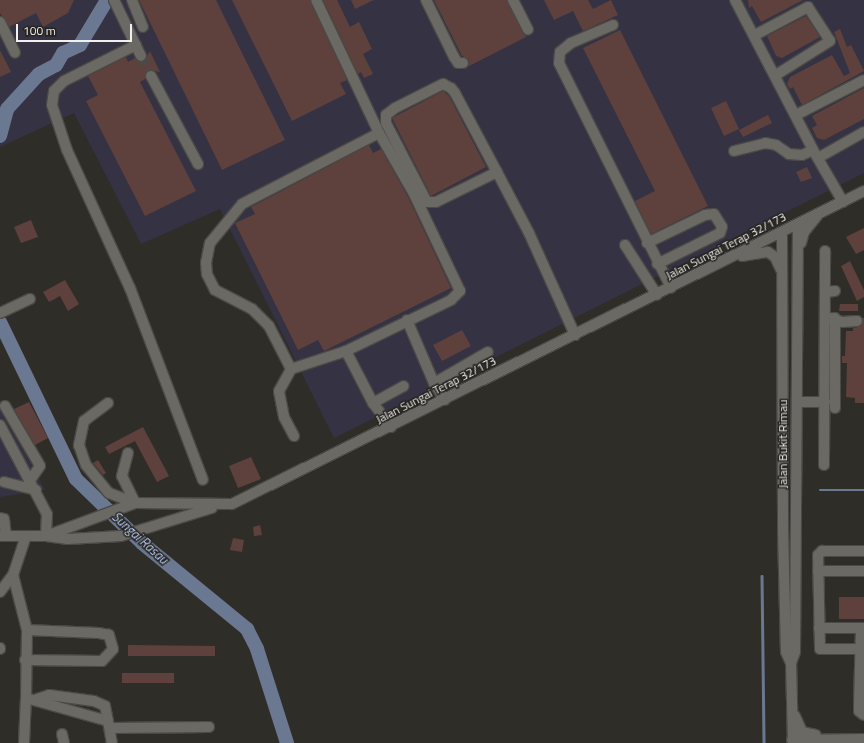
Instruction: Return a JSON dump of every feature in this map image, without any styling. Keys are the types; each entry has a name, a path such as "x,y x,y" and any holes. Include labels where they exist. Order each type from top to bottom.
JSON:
{"street":[{"path":"132,0 143,27"},
{"path":"294,436 284,417 279,391 291,369 346,351 407,320 451,300 458,294 460,288 380,133 316,0"},
{"path":"426,0 454,57 458,63 463,63"},
{"path":"513,0 528,29"},
{"path":"735,0 843,202"},
{"path":"115,3 141,56"},
{"path":"755,35 808,7 830,41 776,75"},
{"path":"0,22 15,53"},
{"path":"613,25 571,43 560,52 559,63 657,264 671,288"},
{"path":"136,45 64,81 54,91 52,105 61,137 130,288 203,480"},
{"path":"151,76 198,164"},
{"path":"796,115 864,80"},
{"path":"497,172 436,202 426,202 386,123 386,116 395,108 425,92 448,85 497,172 575,336"},
{"path":"734,151 765,143 776,145 790,154 816,154 864,132"},
{"path":"291,369 268,326 252,309 227,298 210,282 206,264 210,243 249,199 380,133"},
{"name":"Jalan Sungai Terap 32/173","path":"3,536 46,536 135,503 220,506 232,504 283,481 864,191"},
{"path":"797,273 802,237 820,213"},
{"path":"647,243 705,215 714,214 722,227 720,233 657,264"},
{"name":"Jalan Bukit Rimau","path":"792,741 791,663 795,652 798,224"},
{"name":"Jalan Bukit Rimau","path":"782,232 783,538 786,652 791,663"},
{"path":"624,245 657,295"},
{"path":"824,465 825,318 830,291 825,251"},
{"path":"728,259 768,252 775,257 783,276"},
{"path":"0,313 30,299"},
{"path":"825,318 835,318 842,322 857,321"},
{"path":"835,318 835,408"},
{"path":"407,320 434,383 445,400"},
{"path":"346,351 373,403 391,427"},
{"path":"434,383 488,352"},
{"path":"373,403 404,386"},
{"path":"797,402 824,402"},
{"path":"108,403 84,421 79,445 86,465 109,493 135,503"},
{"path":"5,406 40,466 31,479"},
{"path":"0,425 31,479 47,514 46,536 68,539 121,536 220,506"},
{"path":"128,453 122,476 135,503"},
{"path":"4,482 36,490"},
{"path":"0,518 4,519 3,536"},
{"path":"0,592 13,575 26,536"},
{"path":"860,649 820,649 818,571 819,552 864,551"},
{"path":"818,571 864,571"},
{"path":"13,575 27,630 25,660 26,698 24,743"},
{"path":"819,628 862,628 860,649 859,711 864,715"},
{"path":"25,660 102,661 113,649 109,635 100,633 27,630"},
{"path":"792,692 798,727 802,732 830,739"},
{"path":"37,699 49,695 94,701 105,706 112,743"},
{"path":"26,698 37,699 109,725 210,727"},
{"path":"792,741 864,739"}],"shaded area":[{"path":"0,0 864,0 864,173 334,438 220,209 141,244 74,113 0,147"},
{"path":"0,405 45,490 0,497"}],"building":[{"path":"0,0 74,0 68,13 43,27 36,13 9,27 0,13"},
{"path":"139,0 216,0 285,140 222,170"},
{"path":"232,0 310,0 347,80 340,83 346,94 292,121"},
{"path":"323,0 337,0 350,27 359,22 372,49 363,54 373,74 364,78 361,72 358,74"},
{"path":"351,0 374,0 355,9"},
{"path":"434,0 507,0 526,37 469,66 469,60 462,56"},
{"path":"544,0 588,0 593,9 611,0 618,15 583,31 573,11 554,20"},
{"path":"748,0 803,0 761,22 752,6 749,8"},
{"path":"806,16 820,37 782,58 776,56 767,36"},
{"path":"840,29 847,47 851,45 864,71 802,105 793,87 790,89 787,84 790,77 832,55 844,76 850,73 834,32"},
{"path":"620,30 708,206 651,234 635,201 655,191 583,48"},
{"path":"0,50 11,72 0,77"},
{"path":"150,51 160,72 148,70 145,79 140,82 196,191 145,216 86,101 98,95 88,76 126,57 128,62 135,58 143,62"},
{"path":"864,88 864,119 824,140 817,138 812,128 817,125 812,116"},
{"path":"443,91 449,96 486,167 431,196 392,118"},
{"path":"726,101 739,129 724,136 711,108"},
{"path":"768,115 772,123 743,137 739,130"},
{"path":"369,145 373,153 381,149 408,197 451,288 324,351 318,340 298,350 235,223 255,214 251,207"},
{"path":"807,167 812,178 801,182 796,172"},
{"path":"31,220 38,237 21,243 14,227"},
{"path":"864,228 864,250 856,254 846,237"},
{"path":"850,261 864,290 864,297 857,301 841,266"},
{"path":"65,280 79,304 68,311 60,296 49,302 43,292"},
{"path":"840,304 858,304 858,311 839,311"},
{"path":"863,318 864,403 855,403 855,398 846,397 847,363 842,363 842,356 845,356 846,331 853,331 853,328 861,326"},
{"path":"462,330 471,346 442,361 433,345"},
{"path":"29,402 48,438 35,445 14,409"},
{"path":"143,427 169,476 157,482 135,441 109,454 105,447"},
{"path":"251,457 261,479 238,488 229,466"},
{"path":"98,460 106,473 103,475 93,463"},
{"path":"260,525 262,535 254,536 253,527"},
{"path":"233,538 244,540 242,552 230,550"},
{"path":"839,597 864,597 864,619 839,619"},
{"path":"128,645 215,646 215,656 128,656"},
{"path":"122,673 174,673 174,683 122,683"}],"waterway":[{"name":"Sungai Rasau","path":"0,136 7,109 39,74 56,65 63,53 80,45 107,0"},
{"name":"Sungai Rasau","path":"0,322 76,479 142,543 247,629 257,649 287,743"},
{"path":"820,490 864,490"},
{"path":"762,576 764,743"}],"tunnel":[{"path":"141,56 151,76"}]}
